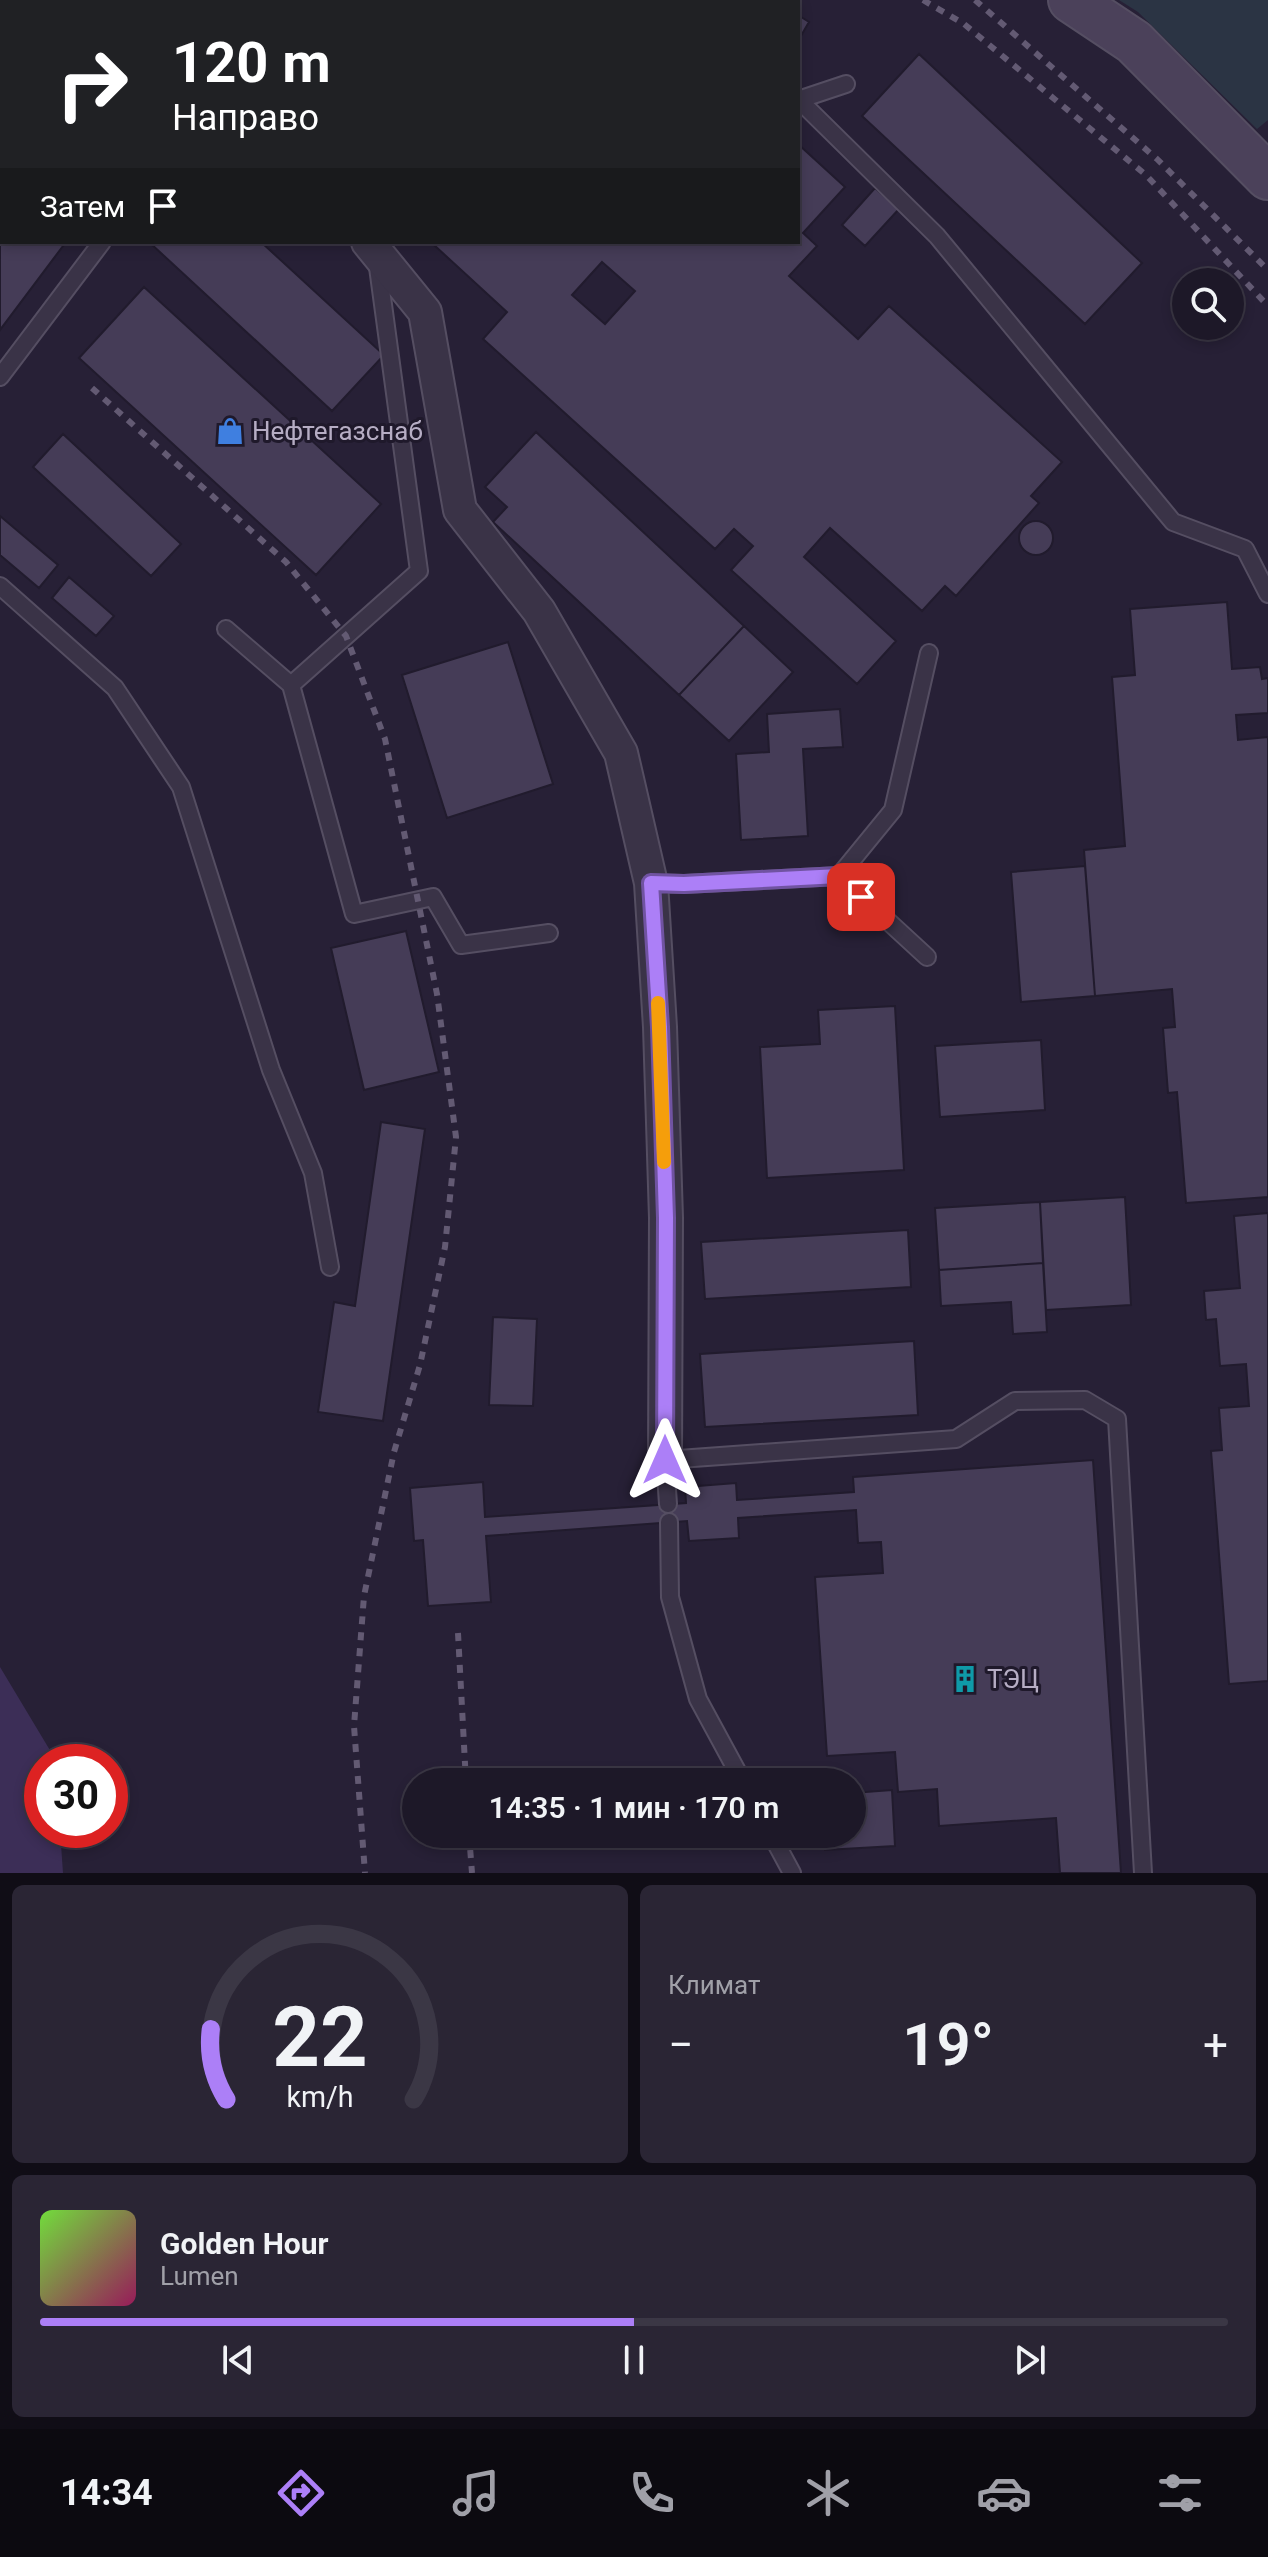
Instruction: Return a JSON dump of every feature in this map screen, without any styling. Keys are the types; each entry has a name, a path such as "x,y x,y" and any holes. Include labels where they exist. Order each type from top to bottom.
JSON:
{"main road":[{"path":"1071,0 1134,42 1268,177"}],"street":[{"path":"375,244 425,312 460,510 539,611 621,753 651,883 660,1027 666,1218 665,1460"}],"lane":[{"path":"800,100 846,84"},
{"path":"800,101 937,236 1173,522 1245,549 1268,594"},
{"path":"0,377 100,244"},
{"path":"291,685 419,571 375,244"},
{"path":"0,586 115,688 181,787 271,1070 313,1173 330,1267"},
{"path":"226,629 291,685 354,914 433,897 461,945 549,933"},
{"path":"839,876 893,810 929,653"},
{"path":"651,883 839,876 927,957"},
{"path":"668,1504 665,1460 956,1439 1015,1401 1085,1400 1117,1419 1143,1873"},
{"path":"669,1522 670,1597 698,1699 735,1768"},
{"path":"779,1848 792,1873"}],"shaded area":[{"path":"1119,0 1268,0 1268,120 1257,129 1138,12"},
{"path":"0,1667 46,1744 24,1744 24,1848 61,1848 63,1873 0,1873"}],"building":[{"path":"800,16 809,22 800,38"},
{"path":"919,54 1142,263 1085,324 862,116"},
{"path":"800,146 845,187 803,233 817,246 789,276 858,339 889,306 1062,462 1031,496 1039,503 956,596 945,586 922,611 830,528 804,557 896,641 857,684 731,570 753,546 734,529 715,549 483,339 507,312 434,245 800,244","holes":["602,262 635,291 605,324 572,295"]},
{"path":"875,188 899,209 865,246 842,225"},
{"path":"0,244 64,244 0,330"},
{"path":"151,244 263,244 384,355 332,411"},
{"name":"Нефтегазснаб","path":"144,287 381,504 316,575 79,358"},
{"path":"536,432 744,626 679,695 493,522 507,507 485,487"},
{"path":"63,434 181,544 151,576 33,467"},
{"path":"0,516 58,565 39,588 0,555"},
{"path":"1036,521 1048,526 1053,538 1048,550 1036,555 1024,550 1019,538 1024,526"},
{"path":"69,577 114,616 96,636 52,598"},
{"path":"1227,602 1232,669 1260,667 1262,679 1268,678 1268,713 1236,715 1238,740 1268,737 1268,1197 1186,1203 1177,1092 1168,1093 1163,1028 1175,1027 1172,989 1095,996 1084,850 1125,846 1112,677 1135,675 1130,609"},
{"path":"744,626 793,672 729,741 679,695"},
{"path":"508,642 553,784 447,818 402,675"},
{"path":"840,709 843,747 803,749 808,836 741,840 736,754 769,752 767,714"},
{"path":"1085,866 1095,996 1021,1002 1011,872"},
{"path":"406,931 439,1072 364,1090 331,948"},
{"path":"895,1006 904,1170 767,1178 760,1047 820,1044 818,1010"},
{"path":"1041,1040 1045,1110 940,1117 935,1046"},
{"path":"381,1122 425,1129 383,1421 318,1412 334,1302 355,1306"},
{"path":"1125,1197 1131,1305 1046,1310 1040,1202"},
{"path":"1040,1202 1043,1263 939,1270 935,1208"},
{"path":"1268,1213 1268,1681 1229,1684 1211,1451 1222,1450 1219,1408 1249,1406 1246,1364 1220,1366 1216,1319 1206,1320 1204,1291 1240,1288 1234,1216"},
{"path":"908,1230 911,1287 705,1299 701,1242"},
{"path":"1043,1263 1047,1332 1013,1334 1011,1302 941,1306 939,1270"},
{"path":"493,1317 537,1319 533,1406 489,1405"},
{"path":"914,1341 918,1415 705,1427 700,1354"},
{"name":"ТЭЦ","path":"1093,1460 1121,1873 1060,1873 1056,1818 939,1826 937,1789 898,1792 895,1752 827,1756 815,1577 883,1573 881,1542 858,1543 856,1510 738,1518 739,1538 689,1541 687,1521 486,1536 491,1602 428,1606 423,1540 414,1541 410,1488 483,1482 485,1517 686,1503 685,1487 736,1483 737,1500 854,1492 853,1477"},
{"path":"892,1790 895,1846 866,1848 866,1792"}],"railway":[{"path":"923,0 964,24 1146,175 1268,306"},
{"path":"975,0 1157,159 1268,270"},
{"path":"92,388 286,562 346,636 385,739 437,994 456,1137 445,1247 420,1365 394,1452 364,1596 354,1726 365,1873"},
{"path":"458,1633 465,1768"},
{"path":"470,1848 472,1873"}],"slow traffic":[{"path":"658,1003 664,1162"}],"place":[{"name":"Нефтегазснаб","path":"230,431"},
{"name":"ТЭЦ","path":"965,1679"}],"route":[{"path":"665,1460 666,1218 660,1027 651,883 839,876 861,897"}]}
